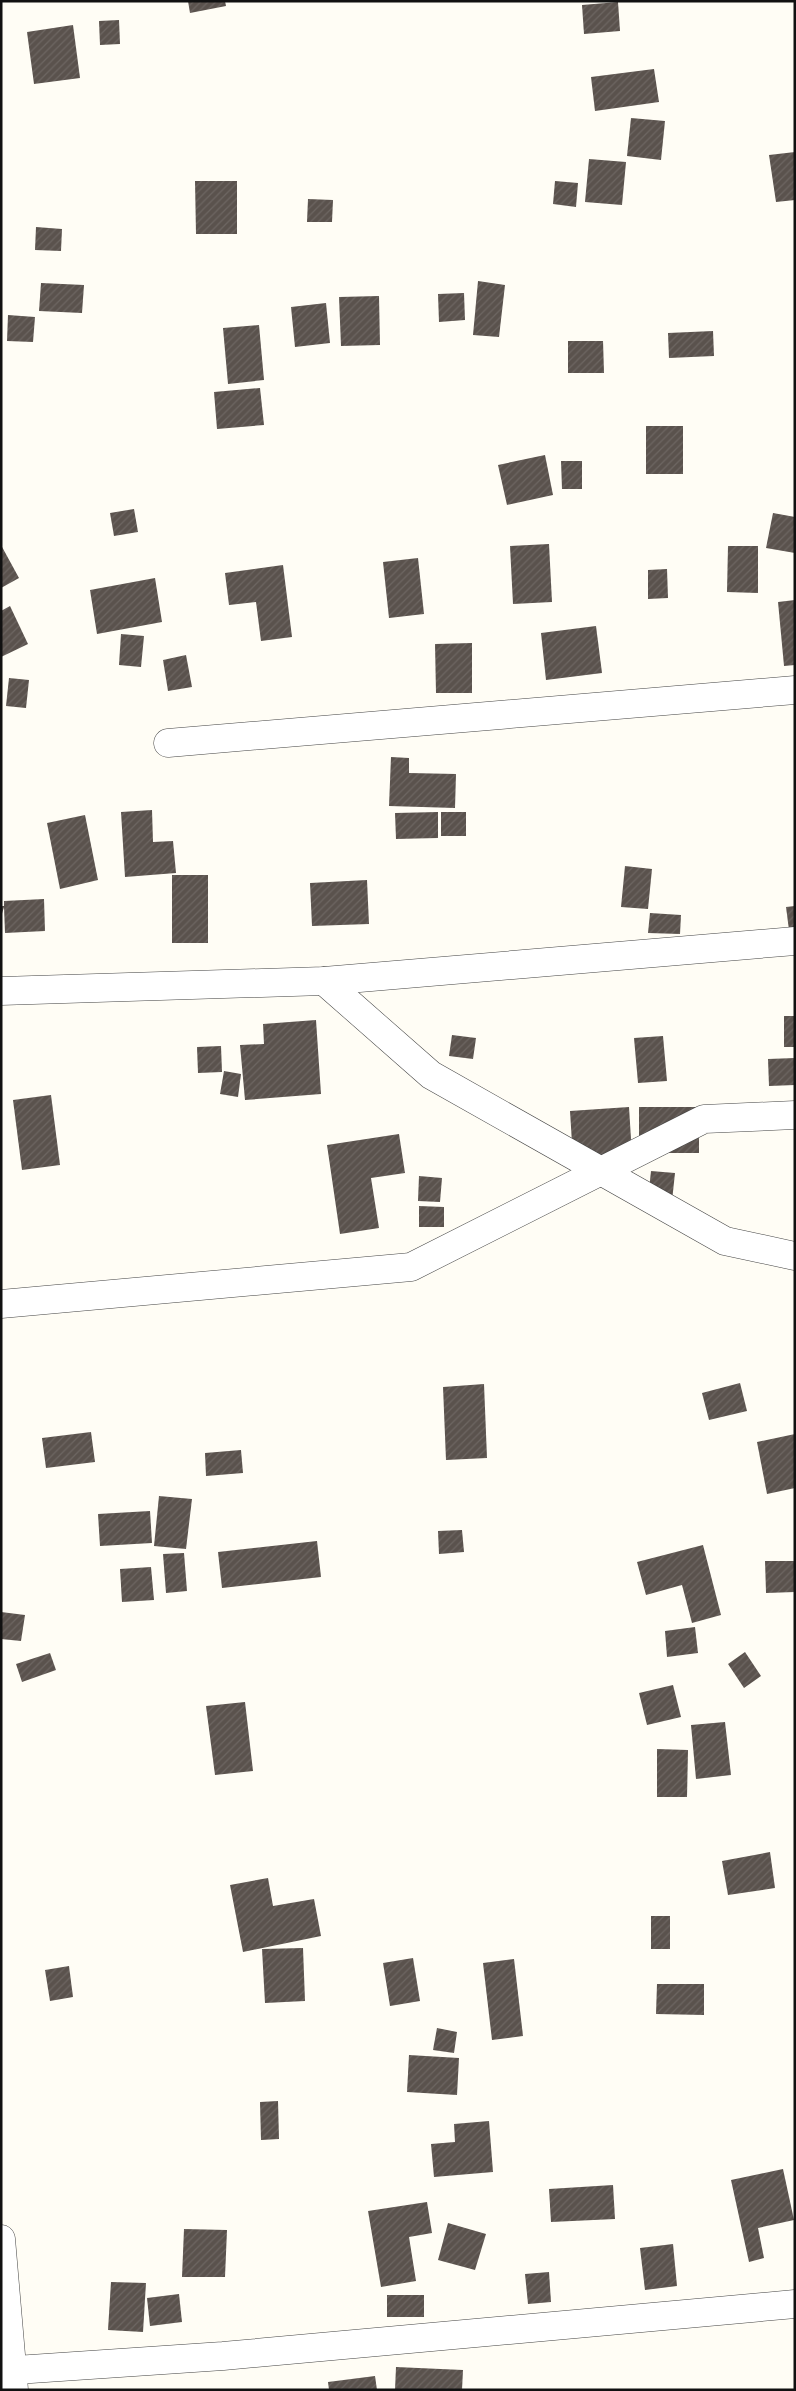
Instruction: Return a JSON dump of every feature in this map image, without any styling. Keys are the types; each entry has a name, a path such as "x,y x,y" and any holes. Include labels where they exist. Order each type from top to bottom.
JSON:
{"street":[{"path":"168,743 795,690"},
{"path":"1,991 324,981 795,941"},
{"path":"324,981 431,1075 725,1241 795,1256"},
{"path":"1,1304 411,1267 704,1119 795,1115"},
{"path":"1,2239 9,2377 795,2304"}],"building":[{"path":"188,1 225,1 226,6 190,13"},
{"path":"618,2 620,31 584,34 582,5"},
{"path":"119,20 120,44 100,45 99,21"},
{"path":"73,25 80,78 34,84 27,32"},
{"path":"654,69 659,102 595,111 591,77"},
{"path":"631,118 665,121 661,160 627,156"},
{"path":"795,152 795,200 776,202 769,155"},
{"path":"589,159 626,162 622,205 585,202"},
{"path":"195,181 237,181 237,234 196,234"},
{"path":"555,181 578,183 576,207 553,204"},
{"path":"308,199 333,200 332,222 307,222"},
{"path":"36,227 62,229 61,251 35,250"},
{"path":"478,281 505,285 499,337 473,335"},
{"path":"41,283 84,285 82,313 39,311"},
{"path":"464,293 465,320 439,322 438,294"},
{"path":"379,296 380,345 341,346 339,297"},
{"path":"326,303 330,343 295,347 291,307"},
{"path":"8,315 35,317 33,342 7,341"},
{"path":"259,325 264,380 228,384 223,328"},
{"path":"713,331 714,356 669,358 668,333"},
{"path":"568,341 603,341 604,373 568,373"},
{"path":"260,388 264,425 217,429 214,392"},
{"path":"646,426 683,426 683,474 646,474"},
{"path":"545,455 553,495 507,505 498,465"},
{"path":"561,461 582,461 582,489 562,489"},
{"path":"134,509 138,532 114,536 110,513"},
{"path":"773,513 795,517 795,553 766,548"},
{"path":"549,544 552,602 513,604 510,546"},
{"path":"1,545 19,578 1,588"},
{"path":"728,546 758,546 758,593 727,592"},
{"path":"418,558 424,614 389,618 383,562"},
{"path":"283,565 292,637 261,641 256,602 229,605 225,573"},
{"path":"667,569 668,598 648,599 648,570"},
{"path":"155,578 162,622 97,634 90,590"},
{"path":"795,600 795,665 784,666 778,602"},
{"path":"10,606 28,644 1,657 1,611"},
{"path":"596,626 602,673 546,680 541,633"},
{"path":"121,634 144,636 141,667 119,665"},
{"path":"472,643 472,693 436,693 435,644"},
{"path":"186,655 192,687 168,691 163,660"},
{"path":"9,678 29,680 26,708 6,706"},
{"path":"391,757 409,758 409,773 456,774 455,808 389,806"},
{"path":"152,810 153,842 173,841 176,873 125,877 121,812"},
{"path":"438,812 438,838 396,839 395,813"},
{"path":"441,812 466,812 466,836 441,836"},
{"path":"85,815 98,880 60,889 47,823"},
{"path":"625,866 652,869 648,909 621,907"},
{"path":"172,875 208,875 208,943 172,943"},
{"path":"367,880 369,924 312,926 310,883"},
{"path":"44,899 45,931 5,933 4,907 1,917 1,906 4,906 4,901"},
{"path":"795,906 795,929 789,930 786,907"},
{"path":"650,913 681,915 680,934 648,933"},
{"path":"784,1016 795,1016 795,1047 784,1047"},
{"path":"316,1020 321,1094 245,1100 240,1045 264,1044 263,1024"},
{"path":"452,1035 476,1038 473,1059 449,1056"},
{"path":"663,1036 667,1081 638,1083 634,1038"},
{"path":"221,1046 222,1072 198,1073 197,1047"},
{"path":"795,1058 795,1085 769,1086 768,1059"},
{"path":"224,1071 241,1074 238,1097 220,1094"},
{"path":"51,1095 60,1165 22,1170 13,1100"},
{"path":"629,1107 632,1155 573,1159 570,1111"},
{"path":"639,1107 699,1107 699,1153 639,1153"},
{"path":"399,1134 405,1173 371,1178 379,1228 340,1234 327,1145"},
{"path":"651,1171 675,1173 672,1201 648,1199"},
{"path":"419,1176 442,1178 440,1202 418,1201"},
{"path":"419,1206 444,1207 444,1227 419,1227"},
{"path":"740,1383 747,1411 709,1420 702,1393"},
{"path":"484,1384 487,1458 446,1460 443,1387"},
{"path":"91,1432 95,1462 46,1468 42,1438"},
{"path":"795,1434 795,1488 767,1494 757,1442"},
{"path":"241,1450 243,1473 206,1476 205,1453"},
{"path":"159,1496 192,1499 186,1549 154,1546"},
{"path":"150,1511 152,1543 100,1546 98,1514"},
{"path":"462,1530 464,1552 439,1554 438,1531"},
{"path":"317,1541 321,1577 222,1588 218,1552"},
{"path":"703,1545 721,1615 692,1623 682,1585 646,1595 637,1562"},
{"path":"184,1553 187,1591 166,1593 163,1554"},
{"path":"765,1561 795,1561 795,1592 766,1593"},
{"path":"151,1567 154,1600 122,1602 120,1569"},
{"path":"1,1612 25,1615 21,1641 1,1639"},
{"path":"695,1627 698,1653 667,1657 665,1631"},
{"path":"745,1652 761,1676 744,1688 728,1664"},
{"path":"50,1653 56,1670 22,1682 16,1664"},
{"path":"673,1685 681,1717 647,1725 639,1693"},
{"path":"245,1702 253,1771 215,1775 206,1706"},
{"path":"725,1722 731,1775 696,1779 691,1725"},
{"path":"657,1749 688,1750 687,1797 657,1797"},
{"path":"770,1852 775,1888 728,1895 722,1861"},
{"path":"268,1878 273,1906 314,1899 321,1936 243,1952 230,1885"},
{"path":"651,1916 670,1916 670,1949 651,1949"},
{"path":"303,1948 305,2001 265,2003 262,1949"},
{"path":"413,1958 420,2001 390,2006 383,1963"},
{"path":"514,1959 523,2036 492,2040 483,1963"},
{"path":"69,1966 73,1997 50,2001 45,1970"},
{"path":"657,1984 704,1984 704,2015 656,2014"},
{"path":"437,2028 457,2032 454,2053 433,2050"},
{"path":"409,2055 459,2058 457,2095 407,2092"},
{"path":"278,2101 279,2139 261,2140 260,2102"},
{"path":"489,2121 493,2172 434,2177 431,2144 455,2142 454,2124"},
{"path":"783,2169 794,2220 758,2228 764,2258 749,2262 731,2180"},
{"path":"613,2185 615,2219 551,2222 549,2189"},
{"path":"427,2202 432,2233 409,2237 416,2281 381,2287 368,2211"},
{"path":"448,2223 486,2234 475,2270 438,2260"},
{"path":"184,2229 227,2230 225,2277 182,2277"},
{"path":"673,2244 677,2286 645,2290 640,2248"},
{"path":"549,2272 551,2302 528,2304 525,2274"},
{"path":"111,2282 146,2283 143,2332 108,2330"},
{"path":"179,2294 182,2322 150,2326 147,2298"},
{"path":"387,2295 424,2295 424,2317 387,2317"},
{"path":"396,2367 463,2370 462,2390 395,2390"},
{"path":"375,2376 377,2390 329,2390 328,2382"}]}
